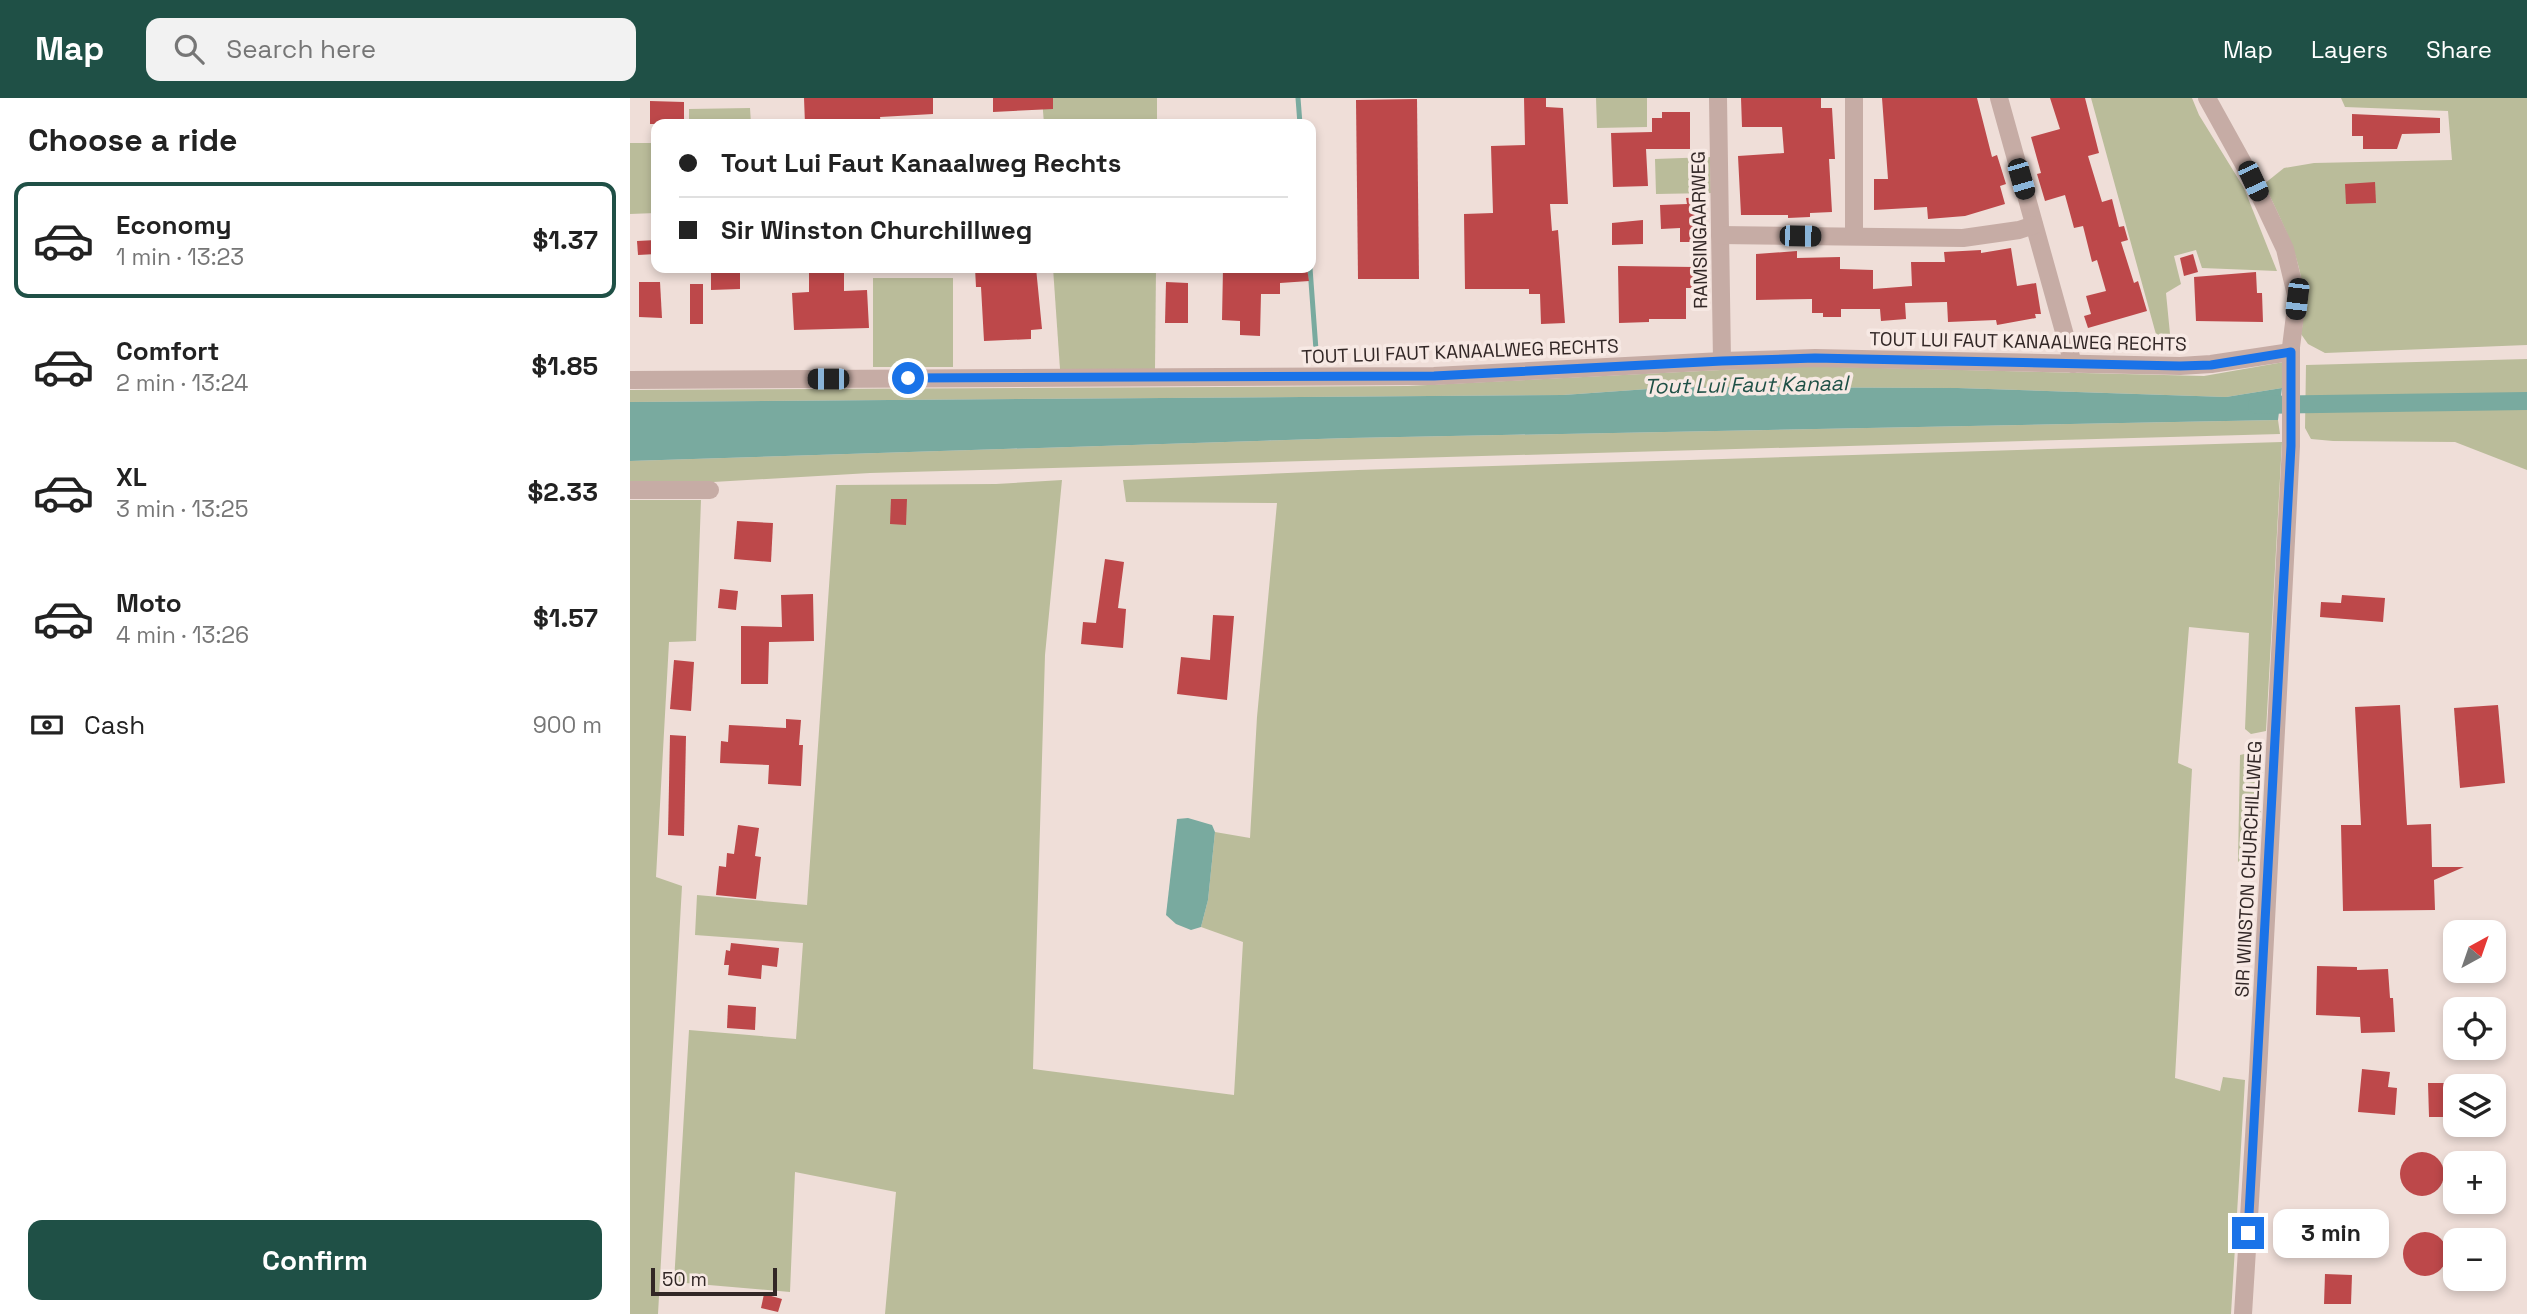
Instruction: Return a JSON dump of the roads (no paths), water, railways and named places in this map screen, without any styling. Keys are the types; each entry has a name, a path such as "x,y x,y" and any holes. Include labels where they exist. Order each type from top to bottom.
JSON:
{"street":[{"name":"RAMSINGAARWEG","path":"1718,98 1722,361"},
{"path":"1854,98 1854,236"},
{"path":"1998,98 2073,364"},
{"path":"2207,98 2253,181 2285,249 2297,299 2292,359"},
{"path":"1720,235 1963,238 2019,230 2034,225"},
{"name":"TOUT LUI FAUT KANAALWEG RECHTS","path":"630,380 1434,376 1815,358 2211,365 2292,359"},
{"name":"SIR WINSTON CHURCHILLWEG","path":"2243,1314 2259,1060 2291,426 2292,359"},
{"path":"630,490 710,490"}],"water":[{"path":"1677,387 1958,388 2226,397 2282,388 2278,420 1350,438 630,461 630,402 1563,395"},
{"path":"1188,818 1212,825 1215,832 1208,900 1201,927 1191,930 1176,924 1166,915 1177,819"}],"waterway":[{"path":"1298,98 1300,119"},
{"path":"1310,273 1316,350"},
{"name":"Tout Lui Faut Kanaal","path":"2257,405 2527,401"}]}
